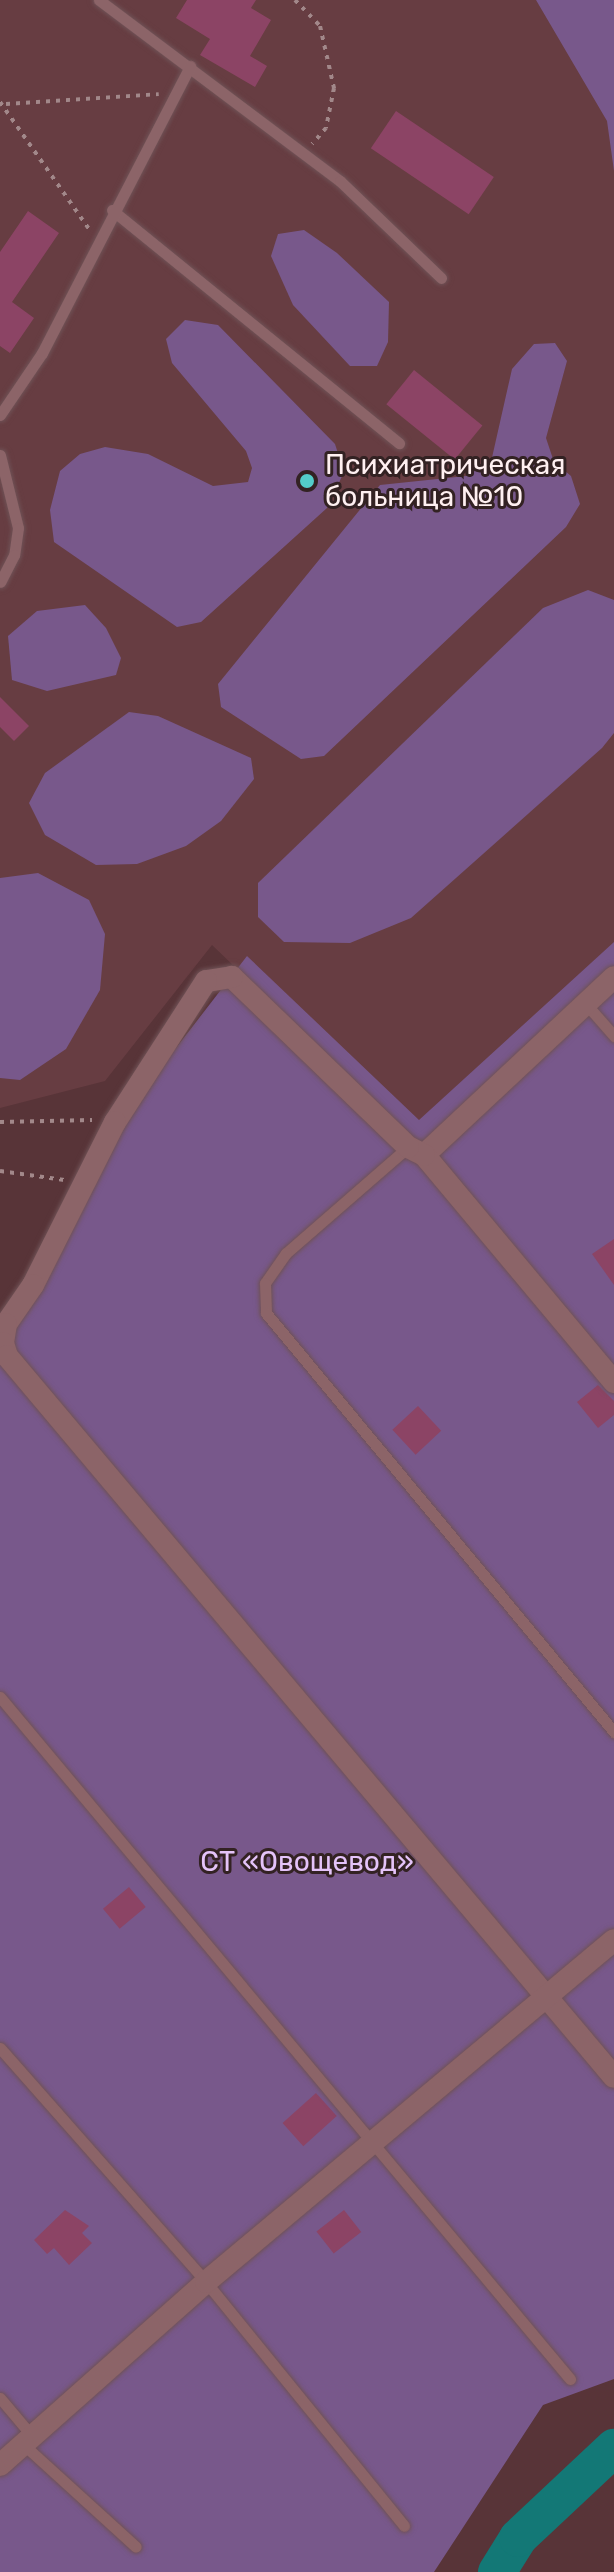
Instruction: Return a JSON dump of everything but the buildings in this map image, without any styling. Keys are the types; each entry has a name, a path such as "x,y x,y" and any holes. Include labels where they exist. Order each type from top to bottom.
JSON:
{"street":[{"path":"614,1382 416,1151 232,977 206,981 115,1122 33,1285 6,1324 7,1356 614,2077"},
{"path":"416,1151 614,977"},
{"path":"0,2465 206,2282 614,1940"}],"lane":[{"path":"99,0 305,154 441,278"},
{"path":"0,415 42,353 112,210 190,66"},
{"path":"112,210 399,443"},
{"path":"0,455 18,528 14,555 0,582"},
{"path":"586,1004 614,1036"},
{"path":"416,1151 286,1253 265,1283 266,1313 614,1732"},
{"path":"0,1697 374,2140 570,2379"},
{"path":"0,2048 206,2282 404,2526"},
{"path":"0,2398 28,2441 136,2547"}],"path":[{"path":"295,0 320,26 334,88 326,128 305,154"},
{"path":"97,241 30,149 3,103 175,93"},
{"path":"0,1122 115,1122"},
{"path":"0,1171 86,1183"}],"shaded area":[{"name":"Психиатрическая больница №10","path":"0,0 600,0 614,17 614,961 412,1137 212,945 105,1081 0,1108"}],"green space":[{"path":"536,0 614,0 614,171 607,121"},
{"path":"304,230 337,253 389,302 388,342 377,366 350,366 293,305 271,256 278,234"},
{"path":"185,320 218,325 335,444 344,472 327,508 201,622 177,627 54,542 50,510 60,471 80,454 105,447 148,454 213,486 248,482 252,468 246,451 172,363 166,339"},
{"path":"555,343 567,361 546,438 554,462 571,476 580,504 566,527 324,756 301,759 221,707 218,684 380,485 466,476 491,462 512,369 534,344"},
{"path":"588,590 614,600 614,733 602,748 411,918 350,943 284,942 258,917 258,883 543,608"},
{"path":"85,605 106,628 121,658 116,675 47,691 12,680 8,636 37,611"},
{"path":"129,712 158,716 251,758 254,779 221,821 186,846 137,864 96,865 45,835 29,803 45,773"},
{"path":"38,873 89,900 105,934 100,990 66,1049 20,1080 0,1078 0,878"},
{"name":"СТ «Овощевод»","path":"614,942 614,2379 543,2405 434,2572 0,2572 0,1344 135,1101 247,956 419,1120"}],"waterway":[{"path":"497,2572 518,2538 614,2448"}],"place":[{"name":"Психиатрическая больница №10","path":"307,481"}]}
